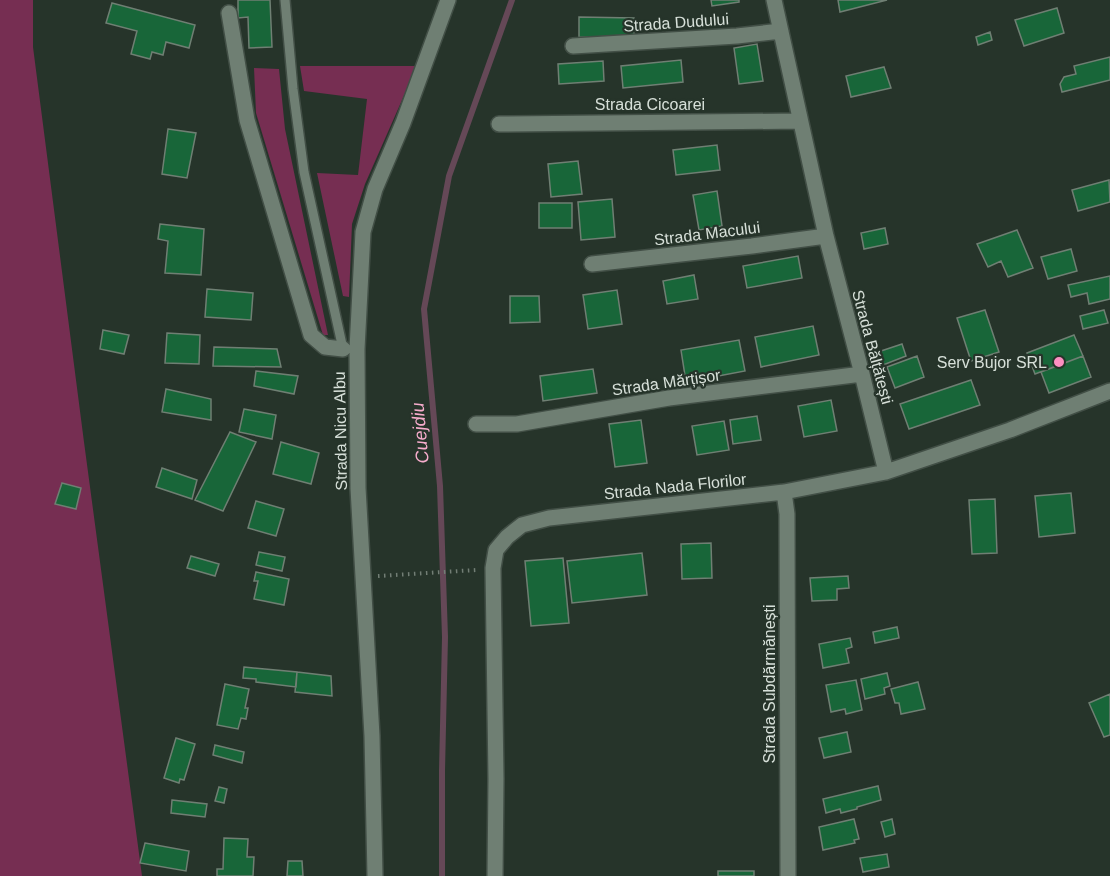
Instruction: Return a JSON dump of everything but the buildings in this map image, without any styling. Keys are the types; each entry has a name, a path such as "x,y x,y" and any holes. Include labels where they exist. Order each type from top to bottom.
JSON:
{"street":[{"name":"Strada Nicu Albu","path":"375,876 372,736 350,349 363,232 375,189 403,123 448,0"},
{"name":"Strada Bălțătești","path":"774,0 826,236 886,472"},
{"path":"229,13 247,120 312,335 325,347 350,349"},
{"name":"Strada Dudului","path":"573,46 781,32"},
{"name":"Strada Cicoarei","path":"499,124 801,120"},
{"name":"Strada Macului","path":"592,264 826,236"},
{"name":"Strada Mărțișor","path":"476,424 517,424 669,398 862,374"},
{"path":"886,472 1010,430 1110,391"},
{"name":"Strada Nada Florilor","path":"493,568 496,550 522,525 531,522 549,518 784,492 886,472"},
{"name":"Strada Subdărmănești","path":"784,492 787,514 788,876"},
{"path":"493,568 495,876"}],"lane":[{"path":"285,0 292,89 304,172 350,349"}],"path":[{"path":"363,577 493,568"}],"shaded area":[{"path":"0,0 33,0 33,47 142,876 0,876"},
{"path":"300,66 417,66 365,184 352,224 349,297 343,296 317,173 358,175 367,99 304,91"},
{"path":"254,68 279,69 285,129 328,335 323,335 256,113"}],"waterway":[{"name":"Cuejdiu","path":"442,876 445,637 440,486 424,309 449,176 512,0"}],"place":[{"name":"Serv Bujor SRL","path":"1059,362"}]}
